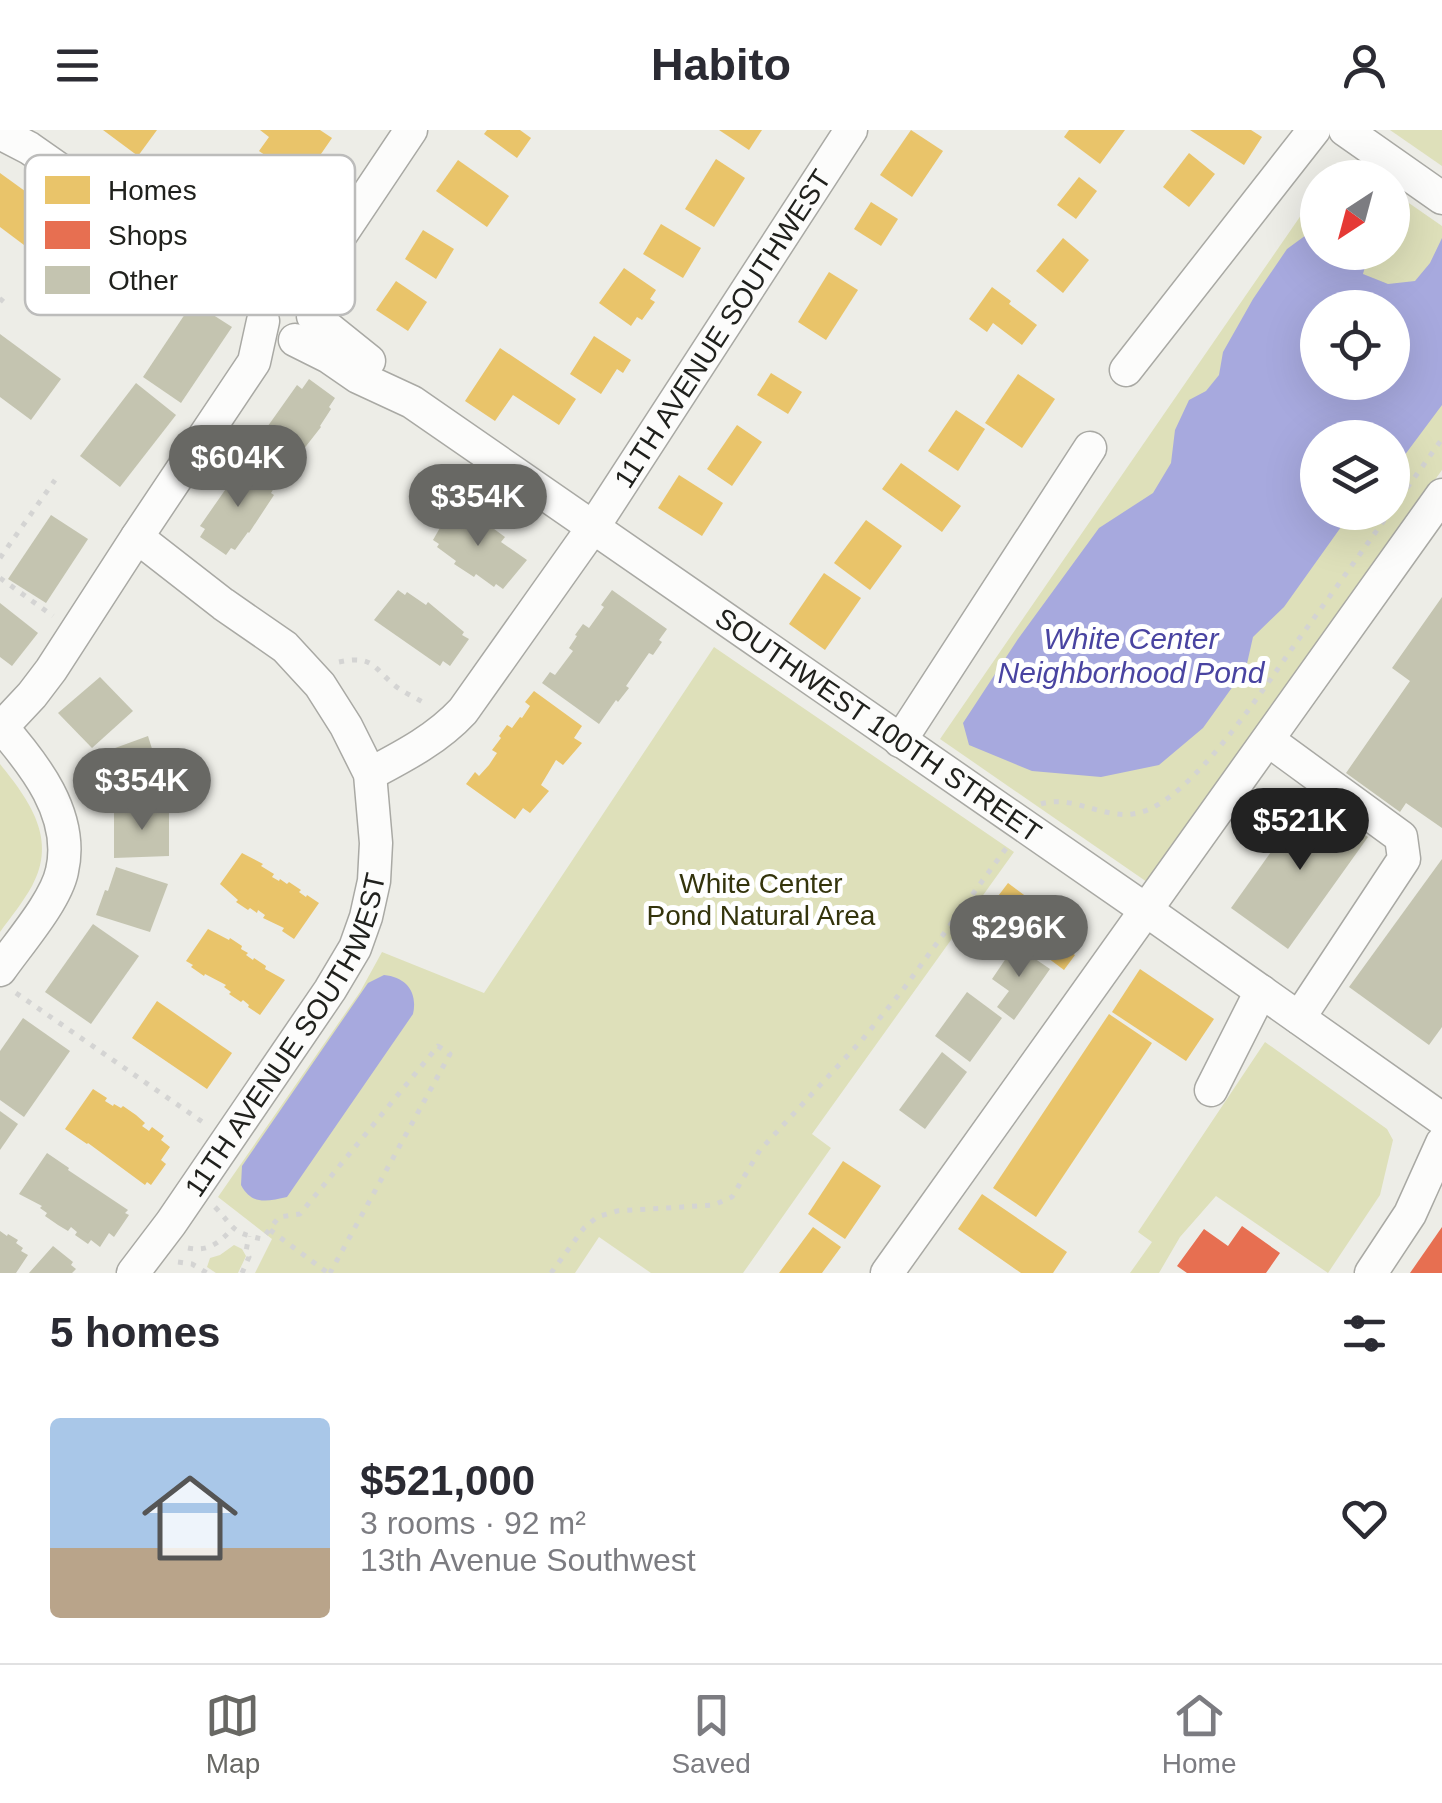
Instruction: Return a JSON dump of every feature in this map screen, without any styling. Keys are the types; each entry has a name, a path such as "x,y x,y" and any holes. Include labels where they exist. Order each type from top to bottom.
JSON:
{"street":[{"name":"SOUTHWEST 100TH STREET","path":"43,130 77,155"},
{"path":"355,214 411,130"},
{"name":"11TH AVENUE SOUTHWEST","path":"133,1273 171,1223 355,948 374,882 376,843 370,774 434,738 463,711 594,526 851,130"},
{"path":"1126,370 1314,130"},
{"path":"1345,130 1442,198"},
{"name":"SOUTHWEST 100TH STREET","path":"5,134 39,155"},
{"name":"SOUTHWEST 100TH STREET","path":"287,315 368,360 412,402 1442,1119"},
{"path":"0,970 51,898 62,872 64,844 59,815 47,789 26,754 1,726 32,696 51,670 136,536 287,315"},
{"path":"900,741 1090,448"},
{"path":"887,1273 1442,495"},
{"path":"136,536 286,647 320,685 370,774"},
{"path":"1268,740 1401,837 1404,859 1298,1018"},
{"path":"1211,1090 1261,992"},
{"path":"1370,1273 1410,1214 1442,1143"}],"path":[{"path":"0,302 8,292"},
{"path":"1410,484 1442,438"},
{"path":"0,558 55,480"},
{"path":"1032,811 1051,801 1138,814 1160,804 1185,784 1225,740 1377,530"},
{"path":"0,578 60,620"},
{"path":"330,664 347,660 372,663 398,688 440,711"},
{"path":"550,1273 597,1217 617,1210 714,1205 732,1197 760,1150 862,1040 1009,844"},
{"path":"26,999 213,1130"},
{"path":"212,1205 239,1234 262,1239 279,1216 300,1214 438,1046 450,1054 329,1273 269,1230"},
{"path":"182,1247 210,1248 232,1228"},
{"path":"242,1273 250,1257 246,1250 249,1236"},
{"path":"169,1256 207,1273"}],"green space":[{"path":"1390,130 1442,130 1442,166"},
{"name":"White Center Neighborhood Pond","path":"1410,204 1442,226 1442,470 1410,515 1410,420 1300,420 1300,530 1399,530 1147,882 940,739 1300,217 1300,270 1410,270"},
{"name":"White Center Pond Natural Area","path":"714,647 1014,852 812,1134 831,1148 743,1273 651,1273 599,1237 575,1273 255,1273 272,1239 218,1197 360,992 382,952 484,993"},
{"path":"0,764 30,806 41,836 42,852 32,886 0,932"},
{"path":"1265,1042 1387,1129 1393,1140 1380,1195 1328,1273 1216,1196 1180,1237 1159,1273 1130,1273 1152,1242 1138,1232"},
{"path":"234,1245 246,1256 238,1273 216,1273 207,1267 210,1258"}],"water":[{"name":"White Center Neighborhood Pond","path":"1442,238 1442,405 1410,448 1410,420 1300,420 1300,530 1339,530 1284,607 1253,637 1246,668 1203,728 1159,765 1101,777 1032,771 969,745 963,723 1099,528 1153,493 1171,463 1175,430 1189,400 1206,391 1219,375 1223,352 1287,249 1300,239 1300,270 1364,270 1363,274 1388,284 1415,281 1430,263"},
{"path":"384,975 409,987 414,999 413,1014 287,1197 255,1199 241,1185 242,1166 368,983"}],"building: Homes":[{"path":"103,130 157,130 137,155"},
{"path":"260,130 320,130 332,138 320,155 265,155 259,151 269,137"},
{"path":"487,130 520,130 531,138 517,158 484,134"},
{"path":"719,130 762,130 749,150"},
{"path":"911,130 943,151 912,197 880,175"},
{"path":"1069,130 1125,130 1100,164 1064,137"},
{"path":"1190,130 1251,130 1262,137 1244,165"},
{"path":"1189,153 1215,174 1189,207 1163,187"},
{"path":"716,159 745,178 714,227 685,209"},
{"path":"458,160 509,196 487,227 436,191"},
{"path":"0,173 25,191 25,246 0,227"},
{"path":"1079,177 1097,191 1076,219 1057,205"},
{"path":"871,202 898,219 881,246 854,229"},
{"path":"661,224 701,248 683,278 643,254"},
{"path":"423,230 454,249 436,279 405,259"},
{"path":"1063,238 1089,260 1063,293 1036,271"},
{"path":"624,268 656,290 650,299 655,302 642,320 637,317 631,326 599,303"},
{"path":"829,272 858,290 826,340 798,322"},
{"path":"396,281 427,302 408,331 376,310"},
{"path":"992,287 1037,325 1022,345 993,323 987,332 969,319"},
{"path":"594,336 631,360 623,373 617,369 601,394 570,374"},
{"path":"500,348 576,399 559,425 513,395 495,421 465,401"},
{"path":"771,373 802,392 788,414 757,395"},
{"path":"1018,374 1055,399 1022,448 985,423"},
{"path":"956,410 985,429 958,471 928,451"},
{"path":"737,425 762,442 732,486 707,469"},
{"path":"901,463 961,506 942,532 882,489"},
{"path":"679,475 723,503 702,536 658,508"},
{"path":"866,520 902,546 870,590 834,563"},
{"path":"824,573 861,598 825,650 789,624"},
{"path":"534,691 582,726 574,738 582,743 563,765 556,760 541,785 549,791 530,813 523,808 515,819 466,784 475,772 479,776 489,765 497,753 492,750 499,736 507,725 512,728 522,718 530,706 525,702"},
{"path":"242,853 263,864 274,874 272,877 289,882 319,903 294,939 282,931 284,928 263,918 265,915 258,910 248,910 236,902 220,884"},
{"path":"1008,883 1070,929 1059,944 1075,955 1064,970 986,912"},
{"path":"208,929 230,938 242,946 246,955 285,980 260,1015 229,994 226,985 204,976 186,961"},
{"path":"1140,969 1214,1019 1186,1061 1112,1012"},
{"path":"157,1001 232,1053 207,1089 132,1038"},
{"path":"1109,1014 1152,1043 1036,1217 993,1188"},
{"path":"93,1089 113,1106 123,1106 136,1115 149,1131 152,1127 164,1136 161,1140 170,1147 161,1160 166,1164 151,1185 145,1185 65,1129"},
{"path":"843,1161 881,1186 845,1239 808,1214"},
{"path":"982,1194 1067,1252 1053,1273 1021,1273 958,1229"},
{"path":"813,1227 841,1247 822,1273 779,1273"}],"building: Shops":[{"path":"1242,1226 1280,1253 1266,1273 1187,1273 1177,1266 1204,1229 1228,1246"},
{"path":"1442,1227 1442,1273 1410,1273"}],"building: Other":[{"path":"184,315 213,315 232,327 181,403 143,377"},
{"path":"0,334 61,379 31,420 0,397"},
{"path":"309,379 335,398 321,427 284,470 257,451 263,444 258,440 297,385 302,389"},
{"path":"136,383 176,415 120,487 80,456"},
{"path":"251,465 277,483 271,493 274,495 249,533 226,555 200,537 205,529 200,526 239,470 244,474"},
{"path":"453,505 505,537 501,542 527,560 503,589 476,574 474,577 437,547 439,544 433,540"},
{"path":"51,515 88,539 46,603 8,579"},
{"path":"398,590 426,605 428,602 469,639 450,666 443,661 440,666 374,620"},
{"path":"612,590 667,629 653,655 649,653 626,686 629,688 599,724 542,683 550,672 555,675 573,651 569,648 575,635 583,624 589,628"},
{"path":"1442,597 1442,828 1406,803 1400,812 1346,773 1410,681 1392,668"},
{"path":"0,603 38,633 12,666 0,657"},
{"path":"100,677 133,711 92,748 58,713"},
{"path":"148,736 162,781 109,800 96,755"},
{"path":"1311,796 1368,837 1288,949 1231,908"},
{"path":"169,808 169,856 114,858 114,811"},
{"path":"1442,859 1442,1027 1429,1045 1349,987"},
{"path":"116,867 168,884 150,932 96,915"},
{"path":"93,924 139,956 91,1024 45,992"},
{"path":"1015,945 1050,969 1014,1020 997,1007 1009,991 992,979"},
{"path":"967,992 1002,1018 970,1062 935,1036"},
{"path":"23,1018 70,1051 24,1117 0,1100 0,1051"},
{"path":"942,1052 967,1072 925,1129 899,1110"},
{"path":"0,1111 18,1124 0,1150"},
{"path":"47,1153 128,1210 125,1213 129,1215 114,1237 109,1233 100,1247 91,1240 88,1244 71,1227 68,1231 58,1225 45,1216 42,1206 19,1194"},
{"path":"0,1231 18,1240 21,1251 28,1255 16,1273 0,1273"},
{"path":"53,1246 76,1269 72,1273 29,1273"}]}
